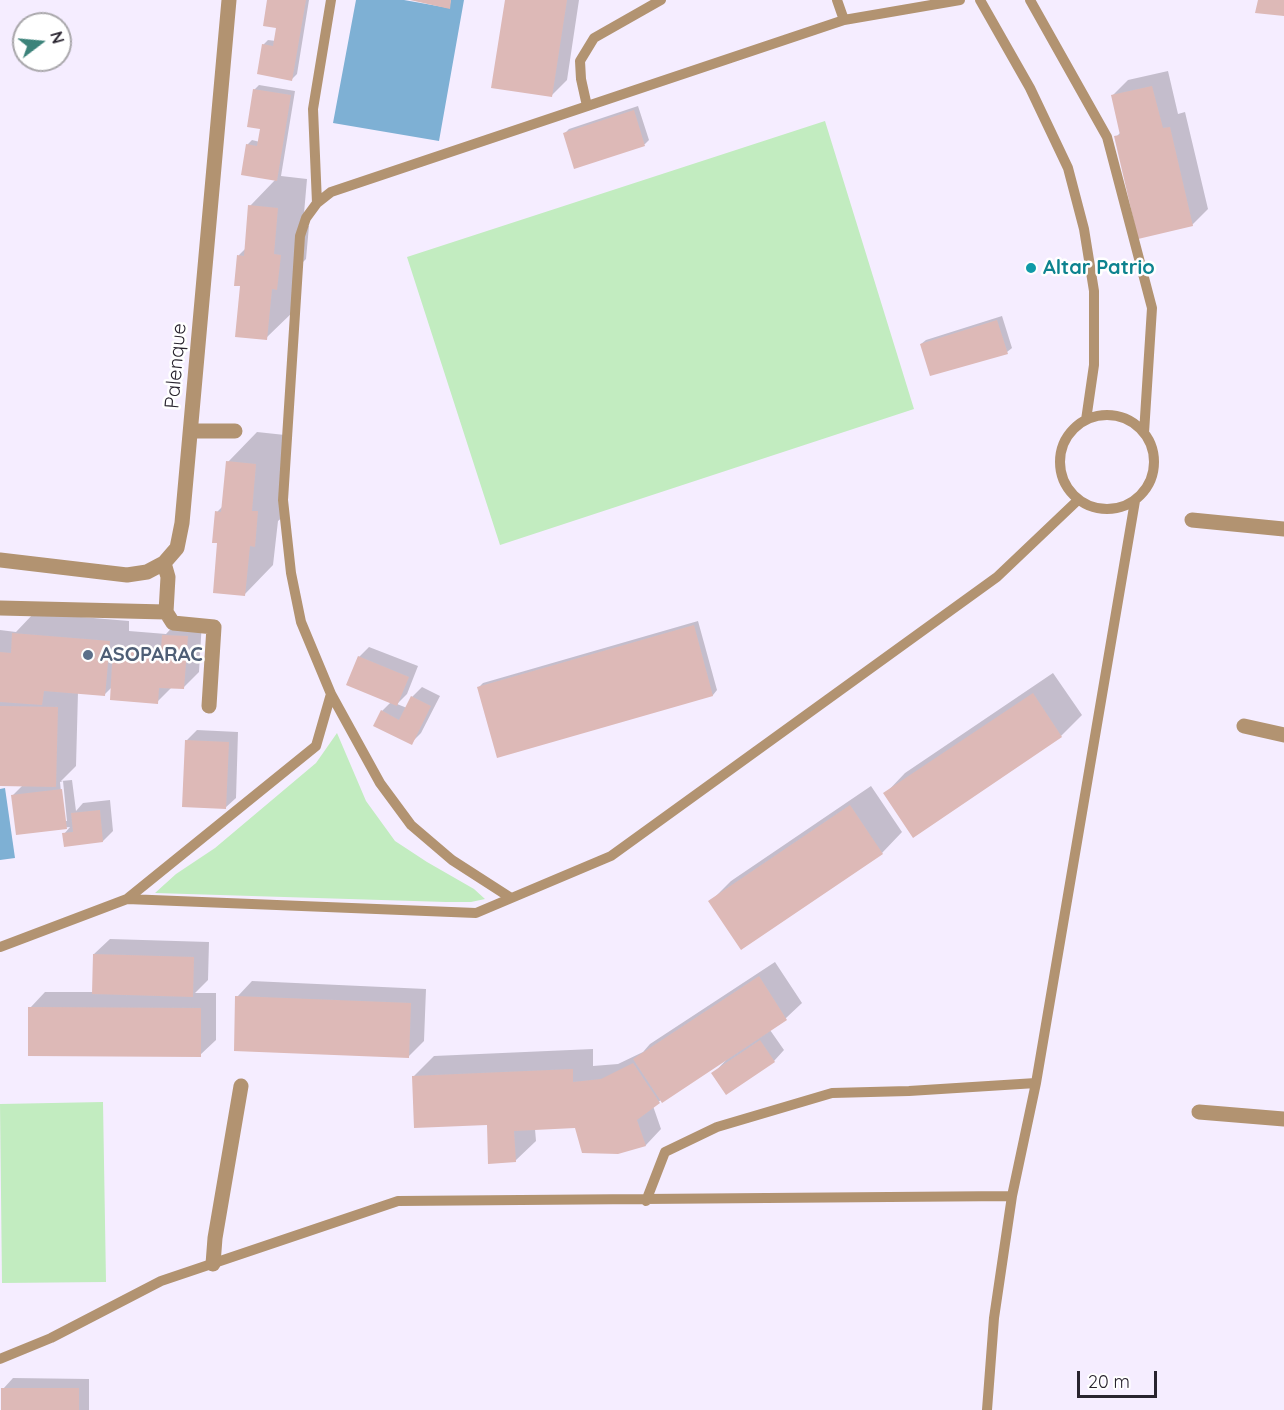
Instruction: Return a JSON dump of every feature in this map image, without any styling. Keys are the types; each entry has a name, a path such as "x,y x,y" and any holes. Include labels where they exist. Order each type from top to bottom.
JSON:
{"street":[{"name":"Palenque","path":"164,563 177,548 180,531 229,0"},
{"path":"191,431 235,431"},
{"path":"1192,520 1284,529"},
{"path":"0,560 126,574 147,572 164,563 168,577 166,612 172,622 214,627 209,706"},
{"path":"0,608 166,612"},
{"path":"1244,726 1284,735"},
{"path":"213,1264 215,1238 241,1086"},
{"path":"1199,1112 1284,1119"}],"lane":[{"path":"316,203 313,109 331,0"},
{"path":"587,106 580,61 594,38 661,0"},
{"path":"837,0 844,20"},
{"path":"511,898 452,860 411,825 380,783 331,694 301,622 291,573 283,500 300,236 306,218 316,203 331,192 844,20 960,0"},
{"path":"980,0 1030,88 1068,168 1084,229 1094,291 1094,365 1086,420"},
{"path":"1030,0 1107,137 1110,148 1152,308 1144,433"},
{"path":"1102,415 1117,417 1132,423 1144,433 1151,446 1154,461 1152,476 1145,490 1134,501 1106,510 1092,507 1078,500 1068,488 1061,473 1060,457 1065,442 1074,429 1086,420 1102,415"},
{"path":"127,899 476,913 611,856 997,577 1078,500"},
{"path":"987,1410 994,1318 1012,1196 1036,1083 1134,501"},
{"path":"0,947 127,899 316,746 331,694"},
{"path":"646,1201 665,1152 717,1127 832,1093 1036,1083"},
{"path":"0,1359 51,1338 161,1281 398,1201 646,1201 1012,1196"}],"green space":[{"path":"825,121 914,409 500,545 407,257"},
{"path":"337,733 366,801 395,841 474,889 485,899 471,902 446,902 155,893 176,874 215,848 316,763"},
{"path":"103,1102 106,1282 2,1283 0,1104"}],"water":[{"path":"356,0 404,0 449,8 451,0 464,0 439,141 333,123"},
{"path":"5,788 15,858 0,860 0,789"}],"building":[{"path":"267,0 306,0 292,81 257,74 262,44 273,46 276,28 263,26"},
{"path":"410,0 451,0 450,9"},
{"path":"505,0 567,0 552,97 491,88"},
{"path":"1258,0 1284,0 1284,16 1255,13"},
{"path":"1152,86 1163,128 1170,127 1193,226 1138,239 1114,136 1120,135 1111,95"},
{"path":"253,89 291,95 277,181 241,175 246,144 257,146 260,129 247,127"},
{"path":"634,110 645,146 574,169 563,133"},
{"path":"248,205 278,208 274,254 281,255 277,290 272,289 267,340 235,337 240,286 234,286 237,255 244,256"},
{"path":"997,320 1008,354 930,376 920,344"},
{"path":"226,461 256,464 252,511 258,511 255,547 250,546 245,596 213,593 217,543 212,543 215,511 221,512"},
{"path":"694,625 713,696 497,758 477,687"},
{"path":"12,633 110,641 105,696 44,691 42,705 0,702 0,652 11,653"},
{"path":"162,635 188,636 184,689 159,688 158,704 110,700 113,646 161,649"},
{"path":"358,656 409,677 397,706 346,685"},
{"path":"1033,693 1062,737 913,838 883,793"},
{"path":"411,696 431,706 412,745 373,726 381,710 399,720"},
{"path":"0,706 58,707 56,787 0,786"},
{"path":"185,740 229,742 226,809 182,807"},
{"path":"62,789 67,829 16,835 11,795"},
{"path":"850,805 883,854 741,950 708,901"},
{"path":"100,810 103,842 64,847 62,833 73,832 71,813"},
{"path":"93,954 194,957 193,997 92,994"},
{"path":"759,976 787,1020 662,1103 633,1059"},
{"path":"235,996 411,1003 409,1058 234,1051"},
{"path":"28,1007 201,1008 201,1057 28,1056"},
{"path":"760,1040 775,1062 726,1095 711,1073"},
{"path":"633,1063 660,1103 637,1120 646,1146 618,1154 582,1153 575,1128 514,1131 516,1162 488,1164 487,1125 414,1128 412,1076 573,1069 573,1082 601,1079"},
{"path":"1,1388 79,1388 79,1410 1,1410"}],"place":[{"name":"Altar Patrio","path":"1031,268"},
{"name":"ASOPARAC","path":"88,655"}]}
